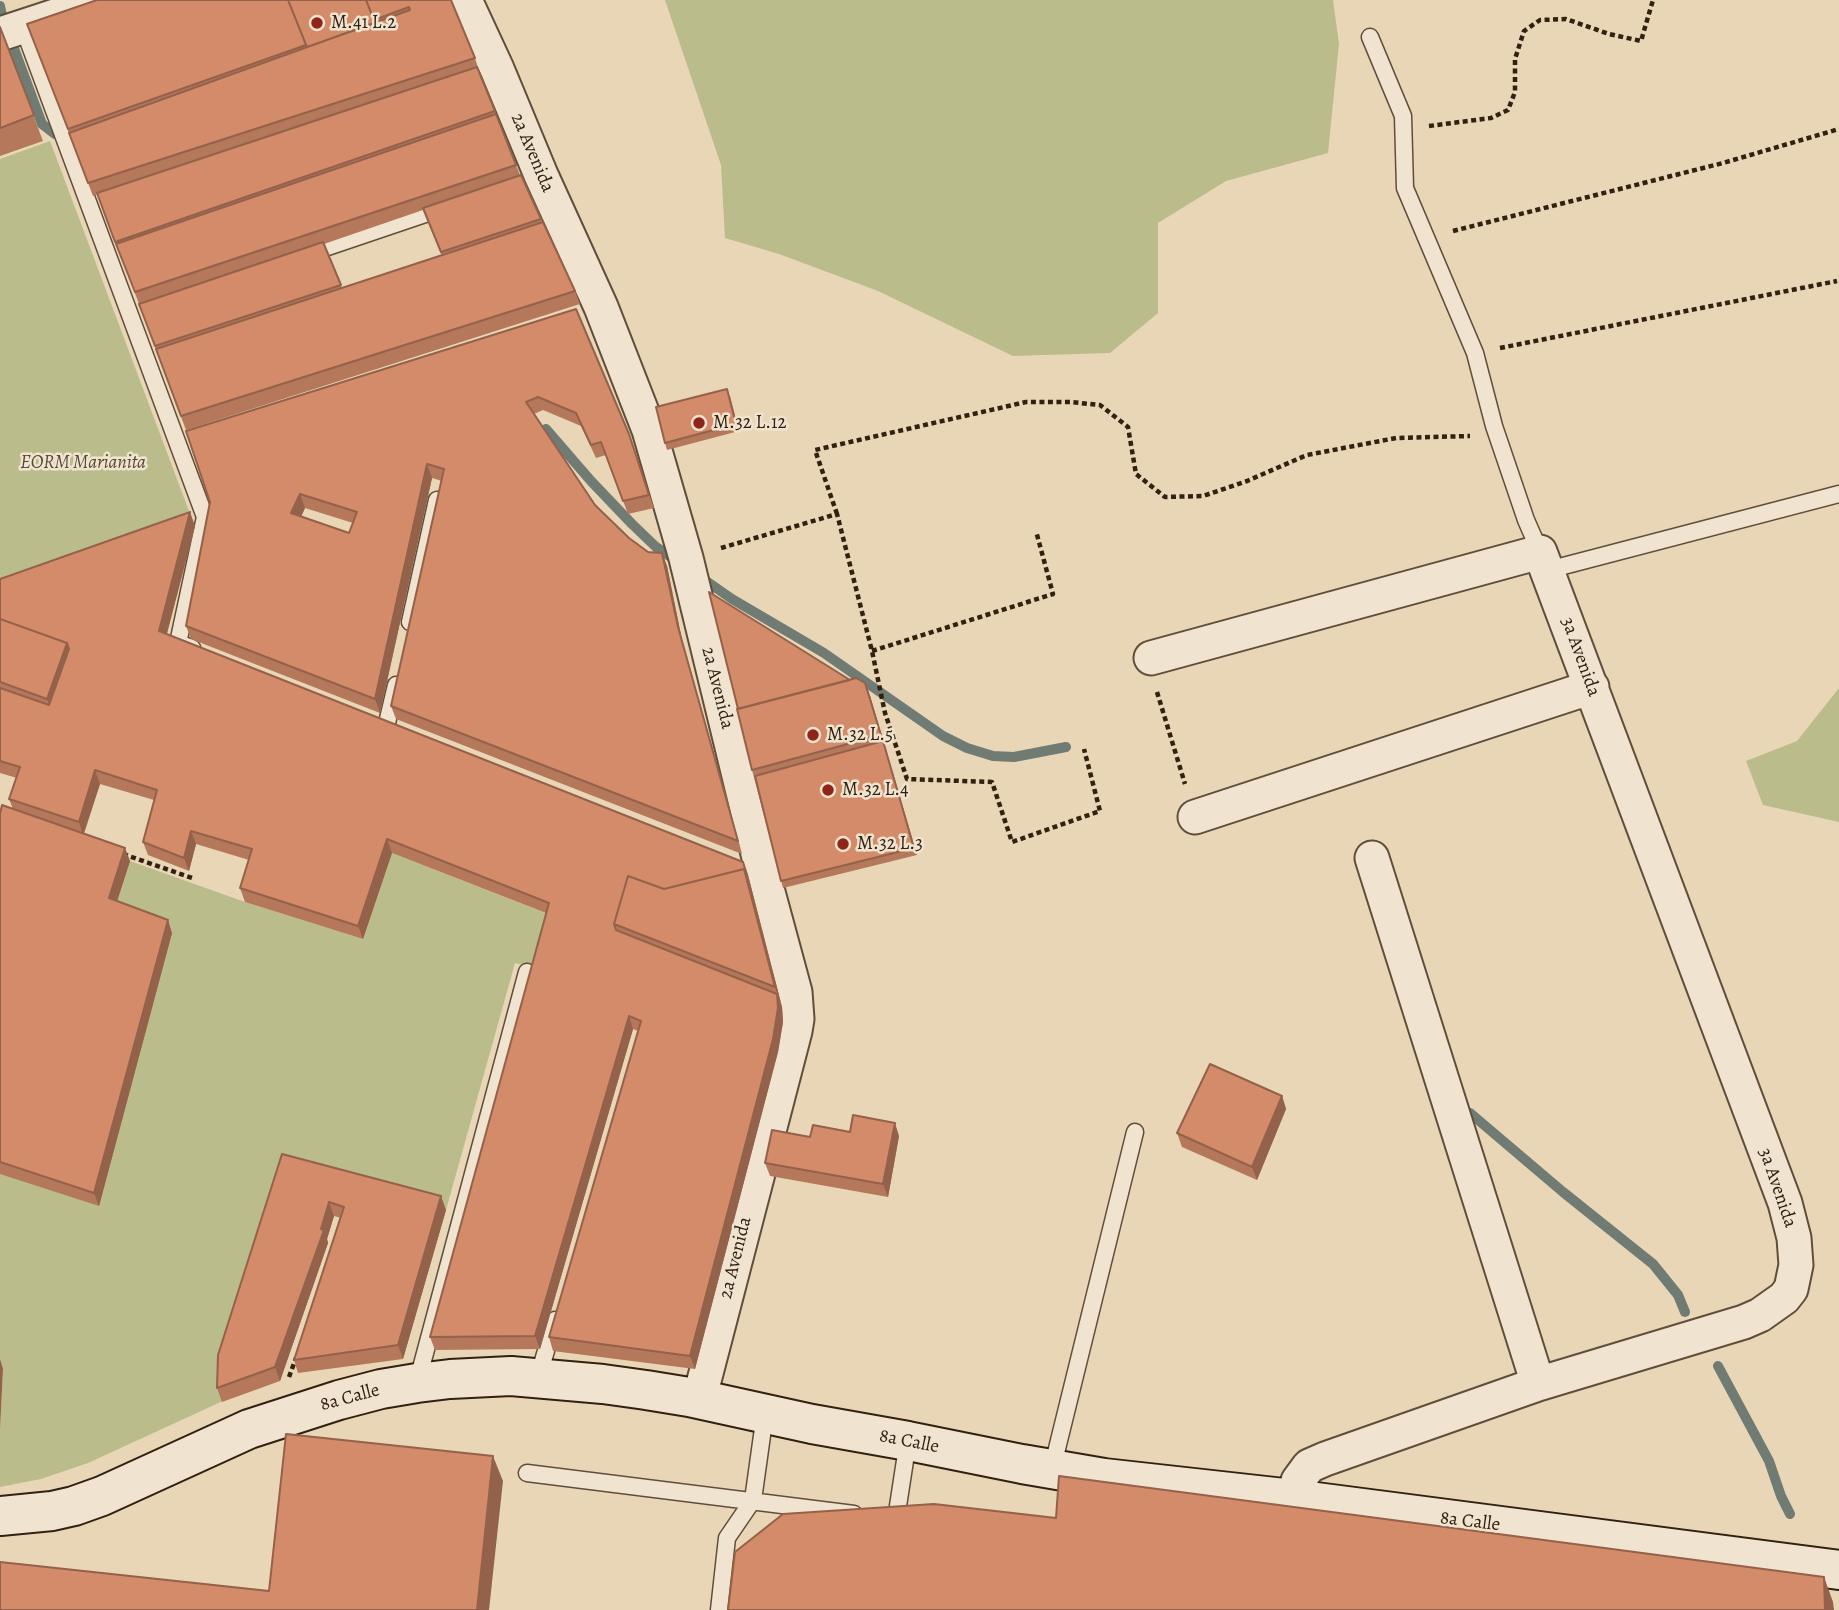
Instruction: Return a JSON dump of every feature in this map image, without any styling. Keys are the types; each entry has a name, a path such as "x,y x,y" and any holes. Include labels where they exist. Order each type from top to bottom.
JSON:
{"main road":[{"name":"8a Calle","path":"0,1516 42,1513 74,1506 102,1496 249,1429 339,1400 416,1383 511,1376 603,1384 699,1400 811,1424 1104,1478 1293,1499 1839,1570"}],"street":[{"path":"12,30 104,0"},
{"name":"2a Avenida","path":"465,0 490,71 534,178 649,430 686,559 755,868 790,969 794,992 797,1019 699,1400"},
{"path":"1151,658 1544,561"},
{"name":"3a Avenida","path":"1538,1384 1760,1315 1784,1298 1791,1289 1795,1277 1796,1252 1785,1203 1544,561"},
{"path":"1195,817 1592,687"},
{"path":"1293,1499 1298,1481 1310,1466 1538,1384 1372,858"}],"lane":[{"path":"12,30 95,199 183,438 205,517 178,643 205,653"},
{"name":"3a Avenida","path":"1370,37 1403,116 1405,188 1475,353 1494,426 1526,520 1544,561"},
{"path":"296,257 464,201"},
{"path":"1544,561 1839,494"},
{"path":"408,631 437,500"},
{"path":"387,723 399,671"},
{"path":"416,1383 527,972"},
{"path":"1052,1469 1135,1132"},
{"path":"538,1378 561,1300"},
{"path":"719,1610 727,1538 753,1500 765,1414"},
{"path":"527,1473 889,1518 908,1441"}],"path":[{"path":"1404,129 1491,118 1508,110 1516,92 1516,59 1524,31 1540,20 1566,19 1609,34 1641,41 1653,0"},
{"path":"1425,238 1723,163 1839,129"},
{"path":"1475,353 1837,281"},
{"path":"1084,749 1100,811 1012,842 992,782 907,779 885,713 837,514 815,450 1026,402 1100,405 1128,427 1136,474 1165,497 1203,496 1247,481 1307,455 1395,439 1469,436 1494,426"},
{"path":"686,559 837,514"},
{"path":"872,651 1053,594 1036,531"},
{"path":"1151,658 1148,665 1195,817"},
{"path":"117,852 195,879"},
{"path":"274,1420 296,1358"}],"green space":[{"path":"665,0 1333,0 1339,44 1328,153 1226,181 1158,223 1158,313 1110,353 1013,356 878,291 779,254 725,238 721,165"},
{"name":"EORM Marianita","path":"50,141 189,511 0,582 0,159"},
{"path":"1839,688 1839,822 1763,805 1746,761 1797,741"},
{"path":"392,853 553,916 539,969 515,963 446,1210 287,1168 223,1401 88,1463 41,1479 0,1487 3,1369 0,1368 0,1174 114,911 130,861 245,902 363,939"}],"building":[{"path":"97,0 288,0 306,45 68,129 27,24"},
{"path":"288,0 366,0 375,23 307,47"},
{"path":"366,0 451,0 475,58 88,183 69,133 410,10 409,7 374,20"},
{"path":"0,27 34,115 0,128"},
{"path":"477,67 495,111 115,242 97,193"},
{"path":"496,114 516,165 135,292 116,244"},
{"path":"521,175 541,219 441,252 423,208"},
{"path":"543,222 575,291 181,416 156,349"},
{"path":"323,242 341,285 155,346 139,304"},
{"path":"576,309 629,434 649,495 623,501 601,442 591,445 576,413 538,397 526,402 595,505 629,538 648,552 662,553 678,627 738,841 391,706 444,469 427,464 375,699 186,626 210,502 186,431","holes":["300,494 357,512 349,533 291,513"]},
{"name":"M.32 L.12","path":"727,389 736,424 665,443 656,407"},
{"path":"190,512 159,631 743,862 747,875 744,869 664,889 628,876 614,924 616,930 777,994 778,1008 773,1039 690,1356 549,1337 641,1021 629,1016 535,1336 430,1337 549,903 387,839 358,926 240,888 252,849 191,831 184,858 143,842 157,790 95,770 79,822 9,799 20,767 0,761 0,688 49,705 69,649 67,643 0,619 0,579"},
{"path":"709,592 850,680 738,709"},
{"path":"0,619 67,643 47,699 0,682"},
{"name":"M.32 L.5","path":"856,678 865,683 881,735 752,770 737,709"},
{"path":"883,741 914,848 781,881 755,776"},
{"path":"2,805 125,848 109,898 168,920 94,1193 0,1162"},
{"path":"744,869 775,987 614,924 628,876 664,889"},
{"path":"1210,1064 1282,1096 1252,1167 1177,1133"},
{"path":"853,1115 895,1123 883,1184 765,1163 772,1130 810,1137 813,1125 850,1132"},
{"path":"282,1154 441,1196 398,1345 294,1360 344,1207 329,1202 321,1229 324,1230 275,1367 217,1388 218,1355"},
{"path":"286,1434 493,1456 477,1610 0,1610 0,1562 269,1591"},
{"path":"1059,1476 1824,1577 1825,1610 728,1610 735,1552 783,1514 934,1504 1056,1518"}],"waterway":[{"path":"0,6 42,124 55,134"},
{"path":"546,429 632,524 656,547 677,561"},
{"path":"699,576 732,599 824,653 943,736 967,748 993,756 1014,757 1066,747"},
{"path":"1470,1113 1653,1264 1678,1295 1685,1312"},
{"path":"1718,1366 1769,1461 1790,1514"}],"place":[{"name":"M.41 L.2","path":"317,23"},
{"name":"M.32 L.12","path":"699,423"},
{"name":"M.32 L.5","path":"813,735"},
{"name":"M.32 L.4","path":"828,790"},
{"name":"M.32 L.3","path":"843,844"}]}
